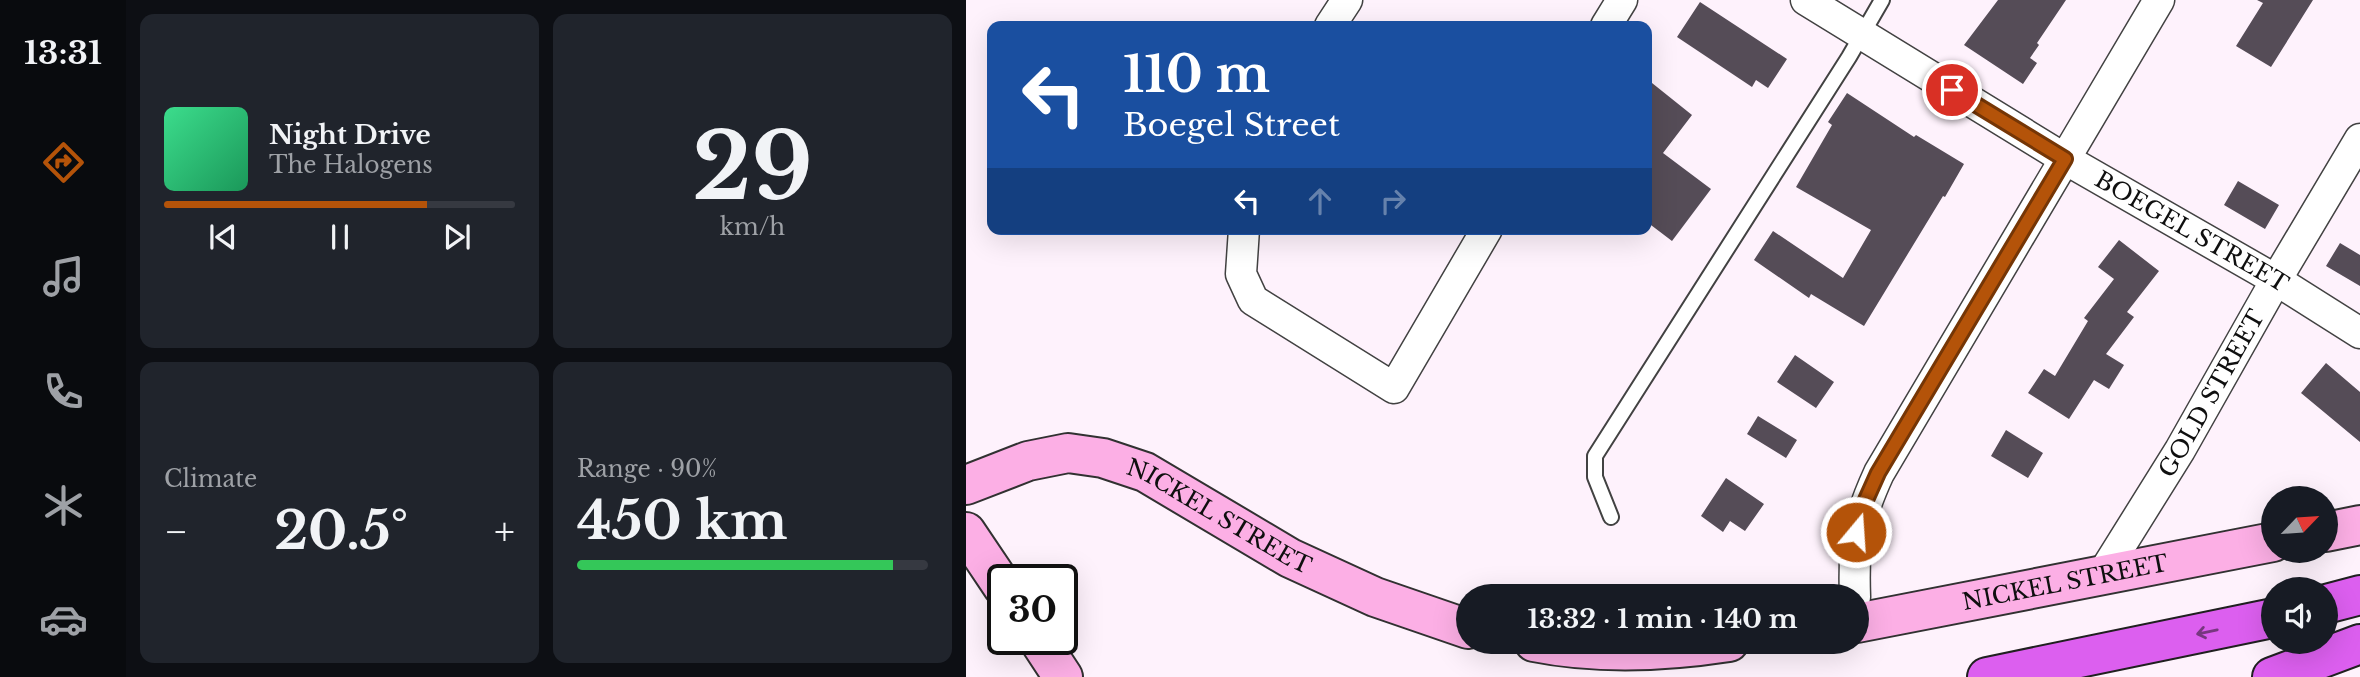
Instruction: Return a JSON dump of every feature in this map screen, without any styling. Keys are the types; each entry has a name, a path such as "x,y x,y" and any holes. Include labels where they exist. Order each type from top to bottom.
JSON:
{"highway":[{"path":"2338,601 2360,595"},
{"path":"1987,677 2261,620"},
{"path":"2272,677 2360,644"}],"main road":[{"name":"NICKEL STREET","path":"966,485 1028,461 1068,453 1103,458 1145,472 1290,558 1375,597 1456,625"},
{"path":"2338,529 2360,525"},
{"path":"966,532 988,564"},
{"name":"NICKEL STREET","path":"1869,621 2261,544"},
{"path":"1049,655 1063,677"}],"street":[{"path":"1333,21 1347,0"},
{"path":"1609,21 1622,0"},
{"name":"BOEGEL STREET","path":"1806,0 2065,159 2276,280 2360,333"},
{"path":"1855,584 1856,532 1878,473 2159,0"},
{"name":"GOLD STREET","path":"2102,575 2180,450 2360,139"},
{"path":"1244,235 1241,274 1253,300 1394,388 1483,235"}],"lane":[{"path":"1611,517 1595,477 1595,456 1882,0"}],"building":[{"path":"1998,0 2066,0 2037,43 2039,45 2030,58 2037,63 2023,84 1964,45"},
{"path":"2257,0 2313,0 2271,67 2236,46 2263,3"},
{"path":"1700,2 1787,59 1768,88 1756,80 1752,87 1677,37"},
{"path":"1652,83 1692,115 1663,153 1711,189 1672,241 1652,226"},
{"path":"1847,93 1914,137 1916,135 1964,164 1864,326 1811,294 1809,298 1754,260 1773,231 1843,278 1871,230 1796,187 1832,125 1828,122"},
{"path":"2238,181 2279,205 2265,229 2224,205"},
{"path":"2119,240 2159,271 2127,312 2134,317 2106,354 2124,365 2109,389 2094,380 2069,419 2028,393 2044,369 2055,376 2088,321 2084,318 2114,279 2098,267"},
{"path":"2340,243 2360,255 2360,286 2326,266"},
{"path":"1795,355 1834,382 1816,408 1777,382"},
{"path":"2326,363 2360,392 2360,442 2301,393"},
{"path":"1758,416 1797,440 1786,458 1747,434"},
{"path":"2006,430 2043,453 2028,478 1991,456"},
{"path":"1726,478 1764,504 1745,531 1730,521 1723,532 1701,516"}],"route":[{"path":"1856,532 1878,473 2065,159 1952,90"}]}
